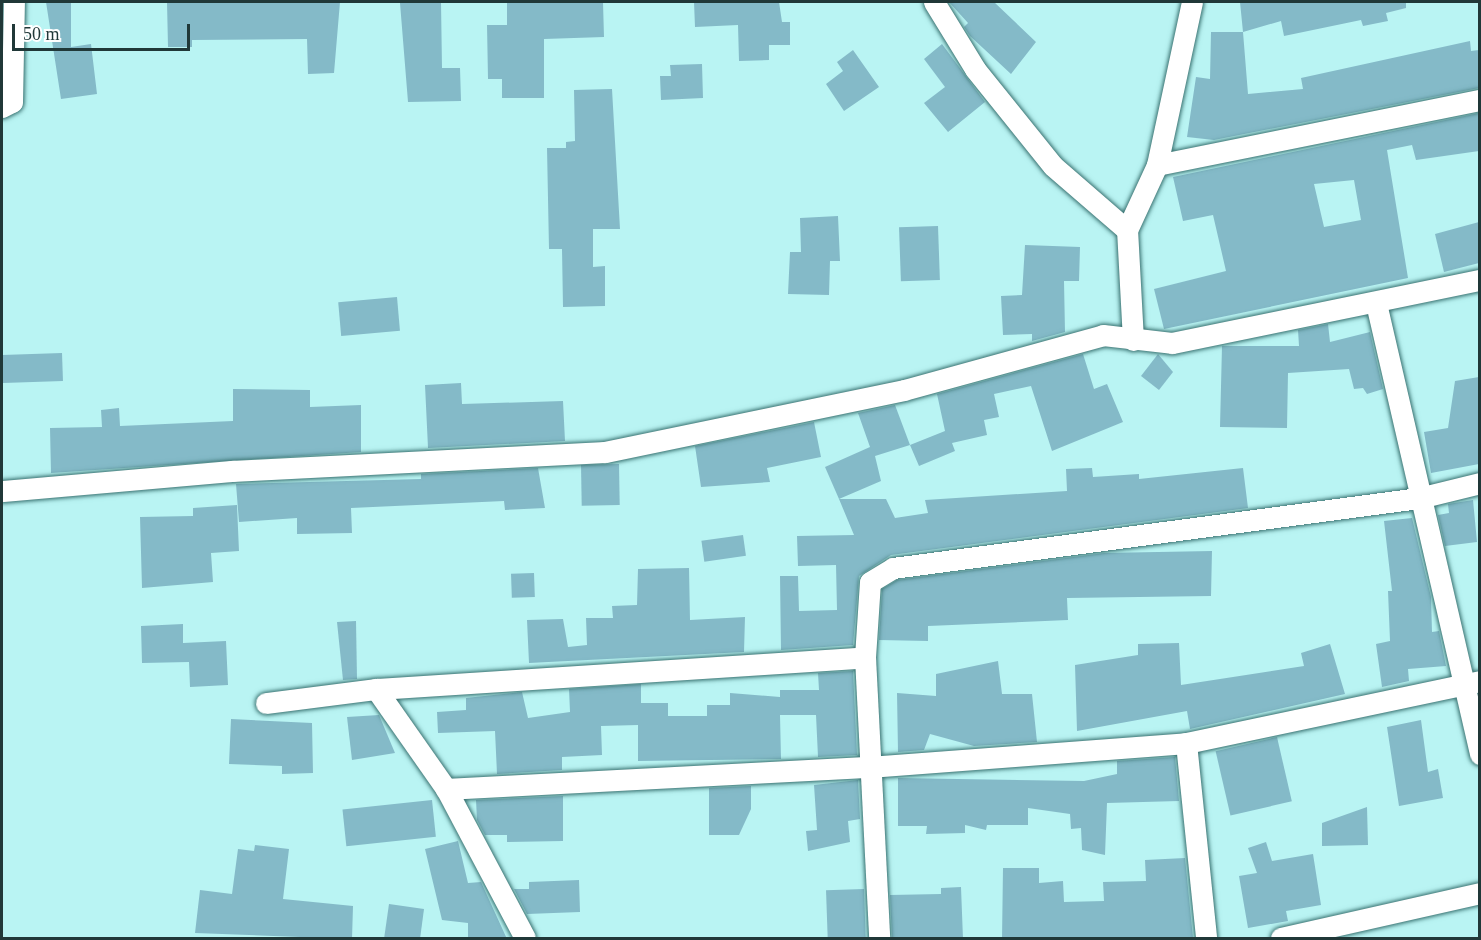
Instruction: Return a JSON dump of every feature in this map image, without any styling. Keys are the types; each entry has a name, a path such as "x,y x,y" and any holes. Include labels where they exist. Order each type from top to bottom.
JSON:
{"street":[{"path":"2,107 12,102 14,2"},
{"path":"934,2 975,69 1053,166 1127,230"},
{"path":"1133,340 1127,230 1157,165 1189,2"},
{"path":"1157,165 1479,100"},
{"path":"2,491 232,471 604,452 904,390 1103,335 1172,343 1376,303 1479,280"},
{"path":"1376,303 1419,498 1472,683 1479,754"},
{"path":"879,939 865,657 870,582 893,568 1419,498 1479,483"},
{"path":"266,703 376,689 865,657"},
{"path":"446,789 869,767 1186,743 1472,683"},
{"path":"376,689 446,789 525,939"},
{"path":"1186,743 1206,939"},
{"path":"1281,939 1479,893"}],"building":[{"path":"46,2 71,2 71,47 91,44 97,94 61,99"},
{"path":"167,2 340,2 334,73 308,74 307,39 192,40 192,47 168,47"},
{"path":"441,2 442,68 460,68 461,101 408,102 400,3"},
{"path":"603,2 604,37 544,39 544,98 502,98 502,79 488,79 487,25 507,25 507,3"},
{"path":"694,2 779,2 782,22 790,22 790,45 769,45 769,60 739,61 738,25 695,27"},
{"path":"949,2 994,2 1036,42 1011,74 970,36 964,27 968,23"},
{"path":"1240,2 1406,2 1406,8 1386,13 1388,21 1363,26 1361,20 1284,36 1281,21 1243,32"},
{"path":"1211,32 1243,32 1248,94 1303,89 1301,78 1470,41 1471,51 1479,50 1479,88 1214,140 1187,137 1196,77 1210,79"},
{"path":"942,44 985,102 948,132 924,103 945,87 924,59"},
{"path":"853,50 879,87 844,111 826,84 843,71 837,62"},
{"path":"702,64 703,98 661,100 660,76 671,76 670,65"},
{"path":"612,89 620,229 593,229 593,267 605,266 605,306 563,307 562,249 549,249 547,148 566,148 566,142 575,141 574,90"},
{"path":"1479,113 1479,151 1416,160 1412,145 1387,150 1408,278 1164,329 1154,289 1226,271 1213,215 1183,221 1173,177","holes":["1354,180 1361,220 1324,227 1314,184"]},
{"path":"838,216 840,261 830,261 829,295 788,294 790,252 801,252 800,218"},
{"path":"1479,222 1479,263 1444,272 1435,234"},
{"path":"938,226 940,280 901,281 899,227"},
{"path":"1025,245 1080,247 1079,281 1064,281 1065,332 1032,341 1032,334 1003,335 1001,296 1022,295"},
{"path":"397,297 400,331 341,336 338,302"},
{"path":"1328,324 1330,342 1370,332 1383,389 1367,394 1363,388 1354,389 1349,369 1288,373 1287,428 1220,427 1222,346 1299,346 1298,330"},
{"path":"62,353 63,381 3,383 2,355"},
{"path":"1083,354 1094,389 1107,384 1123,422 1052,451 1031,386 994,394 999,417 984,420 987,435 952,443 955,451 919,466 910,445 945,431 937,394"},
{"path":"1158,354 1173,372 1159,390 1141,376"},
{"path":"1479,377 1479,464 1431,473 1424,432 1448,428 1455,381"},
{"path":"461,383 462,404 563,401 565,441 428,448 425,385"},
{"path":"233,389 310,390 310,407 361,405 361,452 51,473 50,428 102,427 101,410 119,408 120,426 233,421"},
{"path":"895,405 910,445 875,456 881,481 839,499 825,467 870,447 858,413"},
{"path":"814,422 821,457 767,468 770,482 701,487 695,446"},
{"path":"619,464 620,505 582,506 581,465"},
{"path":"538,468 545,508 505,510 504,501 351,508 352,533 297,534 297,518 239,522 236,484 421,479 421,474"},
{"path":"1092,468 1093,477 1139,474 1139,479 1243,468 1248,508 891,555 859,576 853,645 781,650 780,576 798,576 799,611 837,610 836,565 798,566 797,536 854,535 839,499 886,499 895,518 928,513 925,500 1067,491 1066,469"},
{"path":"1473,500 1477,542 1445,546 1438,515 1449,513 1448,504"},
{"path":"237,505 239,551 211,553 213,582 142,588 140,517 193,516 193,508"},
{"path":"1412,518 1431,597 1432,632 1439,631 1446,666 1408,669 1409,681 1382,687 1376,644 1390,641 1388,591 1392,591 1384,521"},
{"path":"743,535 746,556 704,562 701,541"},
{"path":"1212,551 1211,596 1067,598 1068,620 928,626 928,641 879,640 882,589 897,580 1104,553"},
{"path":"689,568 690,620 745,617 744,652 529,663 527,620 563,619 568,647 587,645 586,618 613,618 612,606 637,605 638,569"},
{"path":"534,573 535,597 512,598 511,574"},
{"path":"356,621 357,679 343,680 337,622"},
{"path":"183,624 183,643 226,641 228,685 190,687 189,662 142,663 141,626"},
{"path":"1179,643 1181,685 1304,666 1301,653 1330,644 1345,694 1190,729 1187,711 1077,731 1075,665 1138,655 1138,644"},
{"path":"998,661 1002,694 1032,694 1037,742 974,746 930,734 924,750 898,752 897,693 936,696 936,674"},
{"path":"853,671 857,755 818,757 816,715 780,715 781,759 638,761 638,725 601,726 602,755 562,757 562,770 497,774 495,731 438,733 437,712 466,710 466,698 522,692 528,718 570,712 569,689 641,684 641,703 668,703 668,716 707,716 707,705 730,705 730,693 780,697 780,690 819,690 818,673"},
{"path":"379,715 395,753 352,760 347,717"},
{"path":"231,719 312,723 313,773 282,774 282,766 229,764"},
{"path":"1421,720 1428,772 1438,769 1443,798 1399,806 1387,727"},
{"path":"1277,737 1292,801 1230,815 1216,751"},
{"path":"1175,757 1179,801 1107,803 1105,855 1082,850 1081,828 1071,829 1070,814 1028,808 1028,825 987,825 986,830 965,825 965,833 926,834 927,826 898,826 898,778 1084,781 1117,774 1117,761"},
{"path":"858,780 860,819 848,821 850,842 808,851 806,831 817,830 814,785"},
{"path":"751,786 751,809 739,835 709,835 709,788"},
{"path":"563,796 563,841 507,842 507,835 485,835 477,820 476,800"},
{"path":"432,800 436,837 346,846 342,809"},
{"path":"1367,807 1368,845 1322,846 1322,823"},
{"path":"458,841 468,883 481,882 507,939 468,939 468,923 442,920 425,849"},
{"path":"1266,842 1272,861 1313,854 1321,905 1286,911 1288,921 1248,928 1239,876 1257,873 1248,848"},
{"path":"255,845 289,849 283,899 353,906 352,939 195,933 200,890 232,894 238,849 254,851"},
{"path":"1185,858 1193,938 1002,939 1003,868 1039,868 1039,883 1063,881 1064,902 1104,901 1103,882 1146,881 1145,860"},
{"path":"579,880 580,912 527,914 514,889 529,889 529,882"},
{"path":"961,887 963,939 892,939 890,895 941,894 941,888"},
{"path":"864,889 866,938 828,938 826,890"},
{"path":"389,904 424,909 420,939 384,939"}]}
